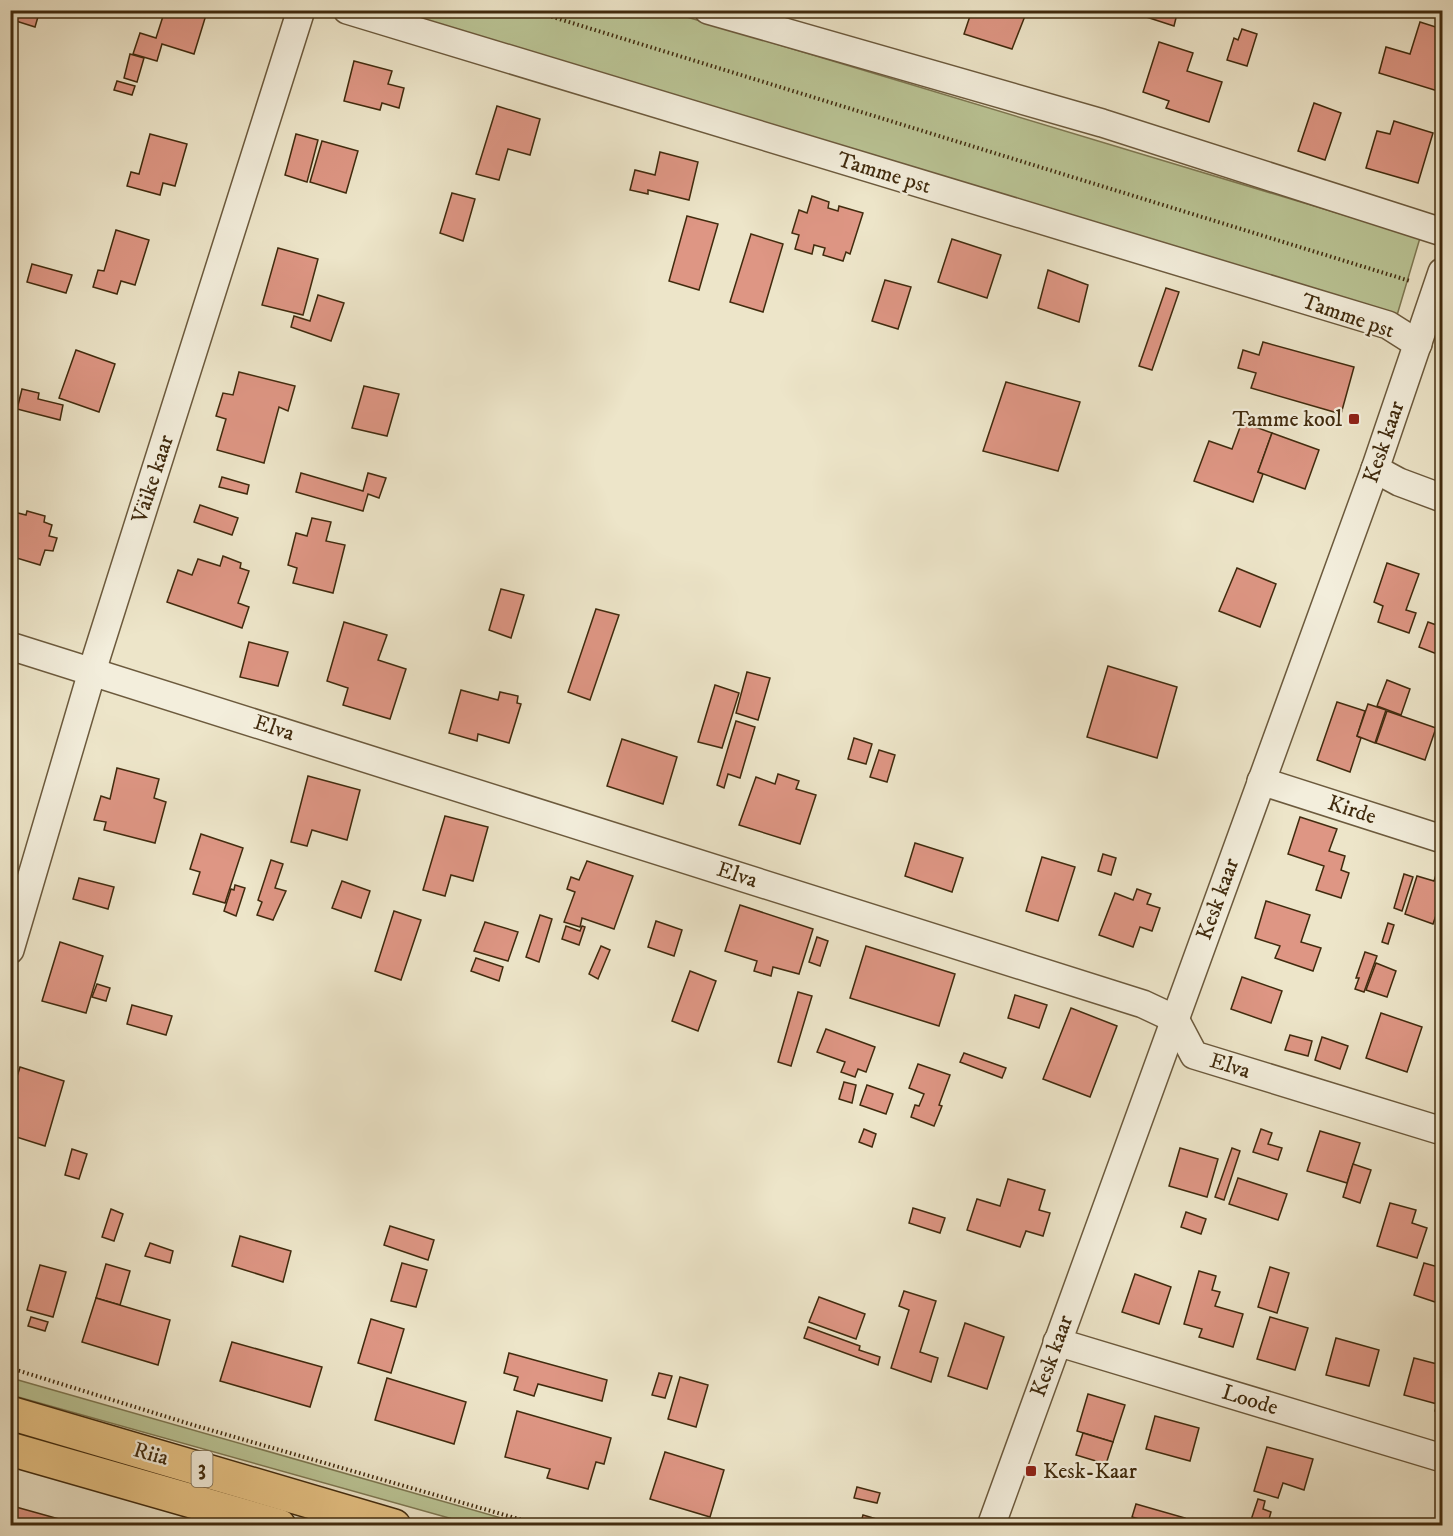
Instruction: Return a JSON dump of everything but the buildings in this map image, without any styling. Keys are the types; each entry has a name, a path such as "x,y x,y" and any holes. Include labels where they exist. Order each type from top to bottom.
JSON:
{"highway":[{"name":"Riia","path":"10,1413 394,1526"},
{"name":"Riia","path":"10,1449 279,1526"}],"street":[{"name":"Väike kaar","path":"10,950 92,671 301,10"},
{"name":"Tamme pst","path":"347,10 1388,325 1418,344"},
{"path":"708,10 1102,123 1443,232"},
{"name":"Kesk kaar","path":"991,1526 1376,469 1443,272"},
{"path":"1376,469 1399,482 1443,498"},
{"name":"Elva","path":"10,646 1143,1004 1175,1019 1194,1055 1443,1131"},
{"name":"Kirde","path":"1261,781 1443,839"},
{"name":"Loode","path":"1057,1342 1443,1458"}],"path":[{"path":"530,10 1418,284"},
{"path":"10,1368 193,1425 543,1526"}],"green space":[{"path":"364,11 667,11 1420,238 1395,322"},
{"path":"11,1378 526,1525 474,1525 11,1395"}],"place":[{"name":"Tamme kool","path":"1354,419"},
{"name":"Kesk-Kaar","path":"1031,1471"}]}
